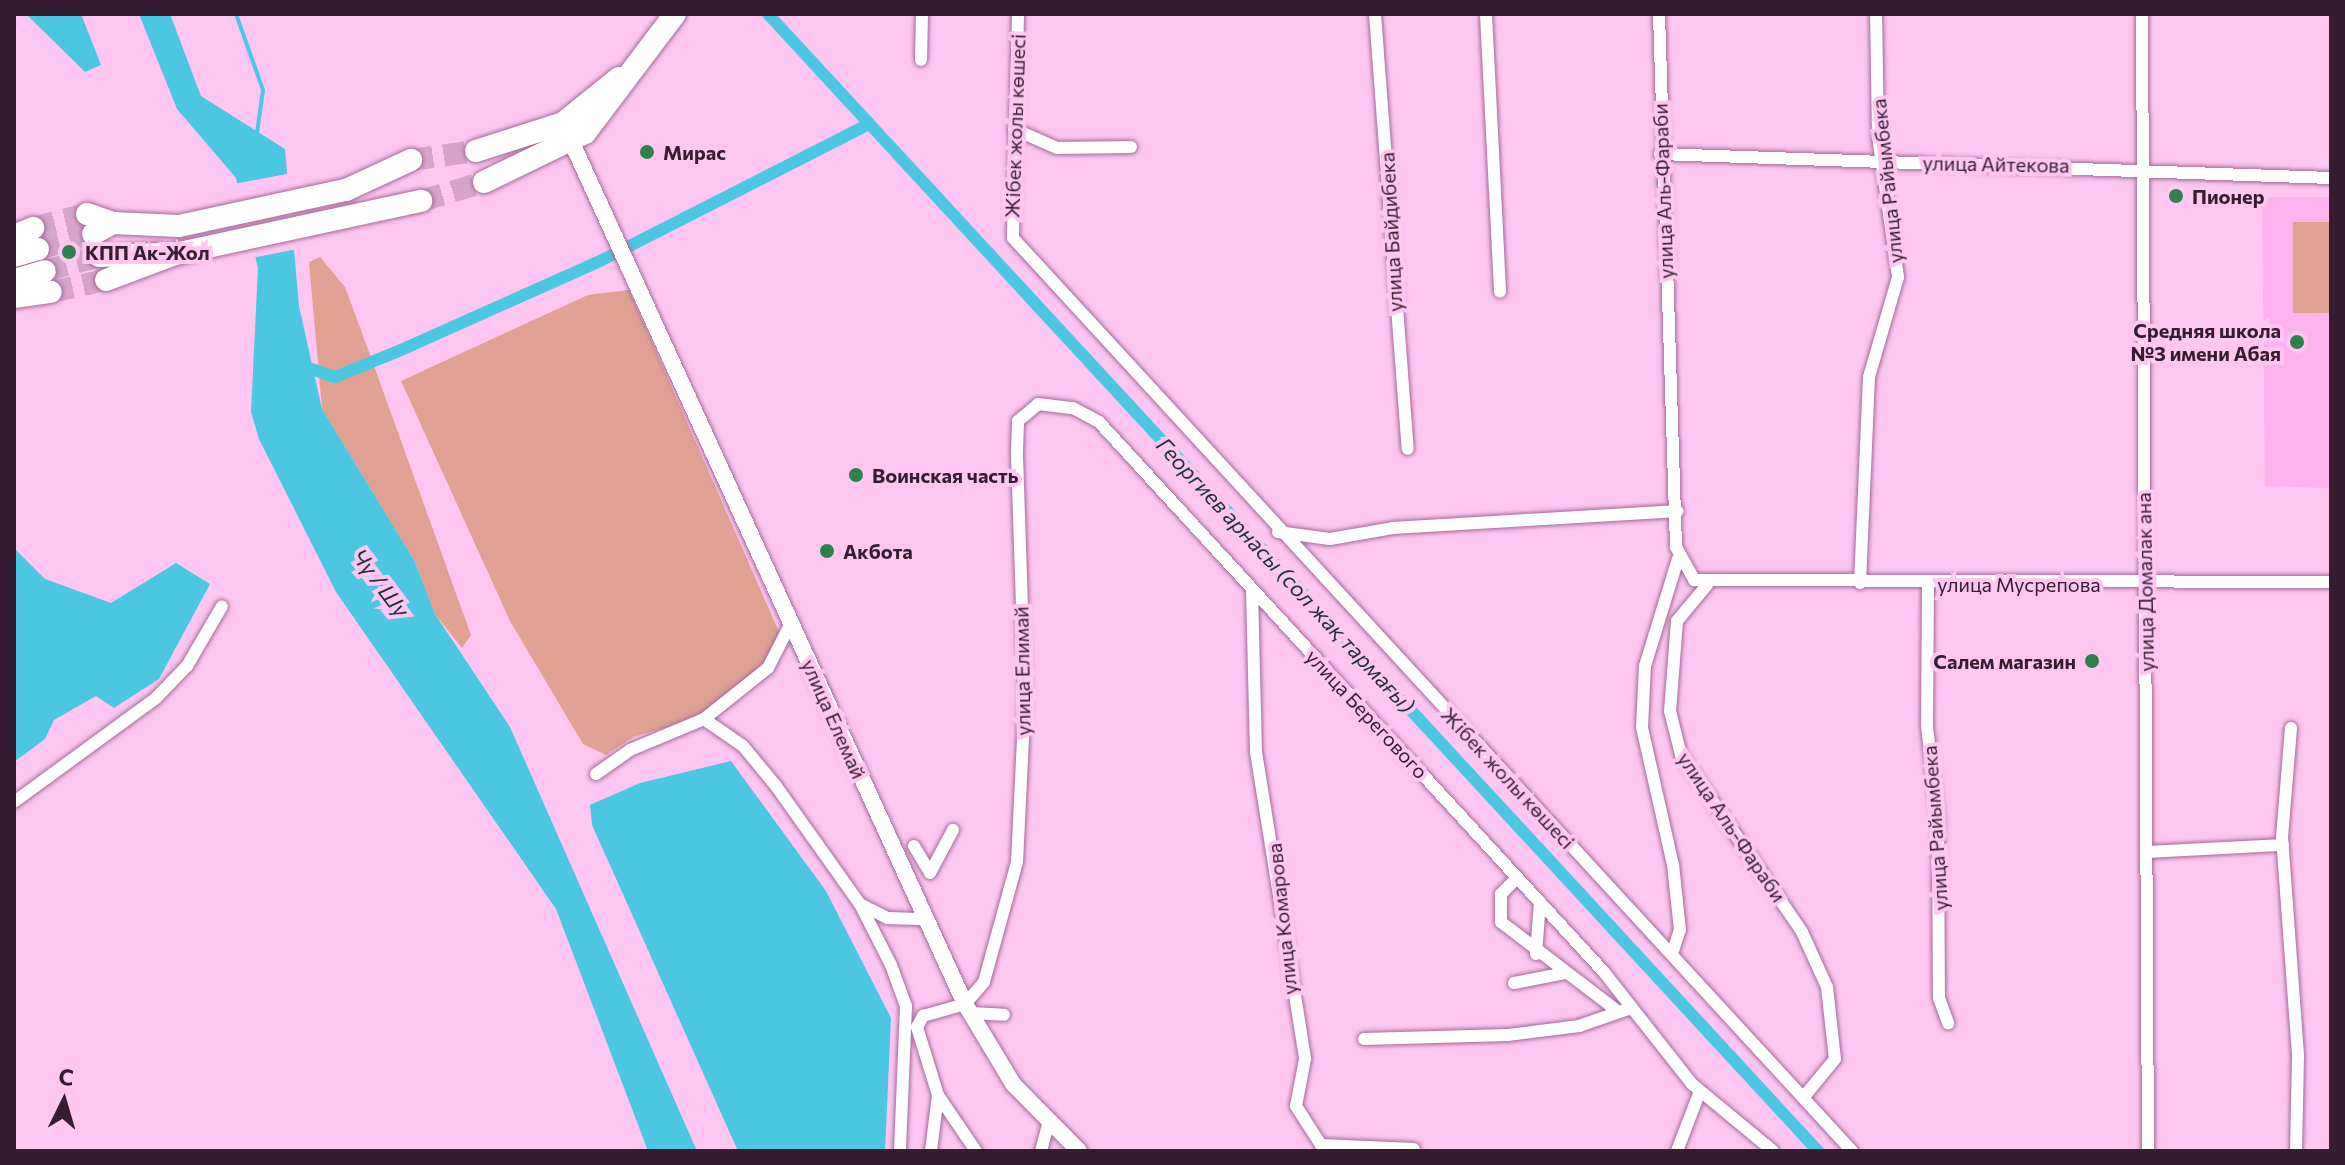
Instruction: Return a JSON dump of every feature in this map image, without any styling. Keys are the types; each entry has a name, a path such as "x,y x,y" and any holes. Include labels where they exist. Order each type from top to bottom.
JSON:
{"highway":[{"path":"484,182 567,132 642,61 675,14"},
{"path":"476,151 567,132"},
{"path":"90,224 118,223 151,230 346,190 411,160"},
{"path":"99,256 175,254 212,249 354,220 421,201"},
{"path":"14,256 28,238"},
{"path":"106,280 175,254"},
{"path":"14,280 48,282 14,297"}],"street":[{"path":"921,60 922,14"},
{"name":"Жібек жолы көшесі","path":"1018,14 1013,238 1278,532 1672,954"},
{"name":"улица Байдибека","path":"1375,14 1408,449"},
{"path":"1486,14 1500,292"},
{"name":"улица Аль-Фараби","path":"1659,14 1660,154 1678,559 1645,666 1642,727 1673,865 1680,930 1672,954"},
{"name":"улица Райымбека","path":"1860,583 1869,377 1898,277 1883,161 1876,14"},
{"name":"улица Домалак ана","path":"2142,14 2140,167 2146,583 2148,1151"},
{"path":"1014,129 1057,148 1131,147"},
{"name":"улица Елемай","path":"567,132 968,1008 1013,1084 1048,1125 1079,1151"},
{"name":"улица Айтекова","path":"1660,154 2140,167 2331,178"},
{"name":"улица Елимай","path":"968,1008 995,956 1017,862 1025,697 1018,421 1038,404 1073,408 1099,422"},
{"name":"улица Берегового","path":"1099,422 1540,902 1700,1091 1773,1151"},
{"path":"1278,532 1330,539 1430,525 1677,511"},
{"path":"1678,559 1707,585"},
{"name":"улица Мусрепова","path":"1707,585 2331,582"},
{"name":"улица Райымбека","path":"1928,584 1927,726 1938,819 1939,998 1948,1023"},
{"name":"улица Аль-Фараби","path":"1707,585 1677,621 1670,711 1681,755 1802,932 1827,987 1835,1059 1803,1098"},
{"name":"улица Комарова","path":"1252,590 1256,752 1305,1059 1296,1106 1321,1145 1414,1149"},
{"path":"14,802 156,698 187,666 222,606"},
{"path":"596,774 630,750 704,719 768,668 791,623"},
{"path":"704,719 743,746 860,904 875,933 906,1006 900,1151"},
{"path":"2291,728 2283,845 2298,1056 2296,1151"},
{"path":"914,846 930,873 953,830"},
{"path":"2148,852 2283,845"},
{"path":"1517,878 1501,894 1501,922 1536,954 1616,1010"},
{"path":"1536,954 1540,902"},
{"path":"860,904 902,921"},
{"path":"875,933 902,921 925,919"},
{"path":"1672,954 1852,1151"},
{"path":"1514,983 1566,973"},
{"path":"976,1151 938,1095 917,1027 923,1016 968,1008 1004,1015"},
{"path":"1364,1039 1495,1036 1579,1026 1616,1010 1631,1008"},
{"path":"1677,1151 1700,1091"},
{"path":"931,1151 938,1095"},
{"path":"1041,1151 1048,1125"}],"shaded area":[{"name":"Средняя школа №3 имени Абая","path":"2262,197 2331,197 2331,488 2265,486"},
{"path":"2293,222 2331,222 2331,313 2293,313"},
{"path":"320,257 345,287 365,341 471,635 462,648 435,614 414,560 322,409 309,262"},
{"path":"629,290 779,632 777,650 705,716 633,737 606,755 583,744 510,621 401,381 588,295"}],"water":[{"path":"26,14 81,14 101,65 85,72"},
{"name":"Чү / Шу","path":"139,14 170,14 201,96 285,149 299,306 322,409 414,560 435,614 510,727 697,1151 648,1151 556,909 336,592 259,439 251,412 258,268 236,178 177,109"},
{"path":"14,548 45,579 111,603 176,563 210,584 159,679 114,708 96,696 54,720 45,739 14,762"},
{"path":"731,761 826,891 891,1018 885,1151 738,1151 592,825 590,805 640,783"}],"pier":[{"path":"292,173 302,248 252,258 234,184"}],"waterway":[{"path":"236,14 263,90 257,133"},
{"name":"Георгиев арнасы (сол жақ тармағы)","path":"768,14 1818,1151"},
{"path":"303,366 335,377 401,350 602,260 869,124"}],"tunnel":[{"path":"411,160 476,151"},
{"path":"421,201 484,182"},
{"path":"33,228 87,214"},
{"path":"38,249 93,234"},
{"path":"45,271 99,256"},
{"path":"51,292 106,280"}],"place":[{"name":"Мирас","path":"647,152"},
{"name":"Пионер","path":"2176,196"},
{"name":"КПП Ак-Жол","path":"69,252"},
{"name":"Средняя школа №3 имени Абая","path":"2297,342"},
{"name":"Воинская часть","path":"856,475"},
{"name":"Акбота","path":"827,551"},
{"name":"Салем магазин","path":"2092,661"}]}
